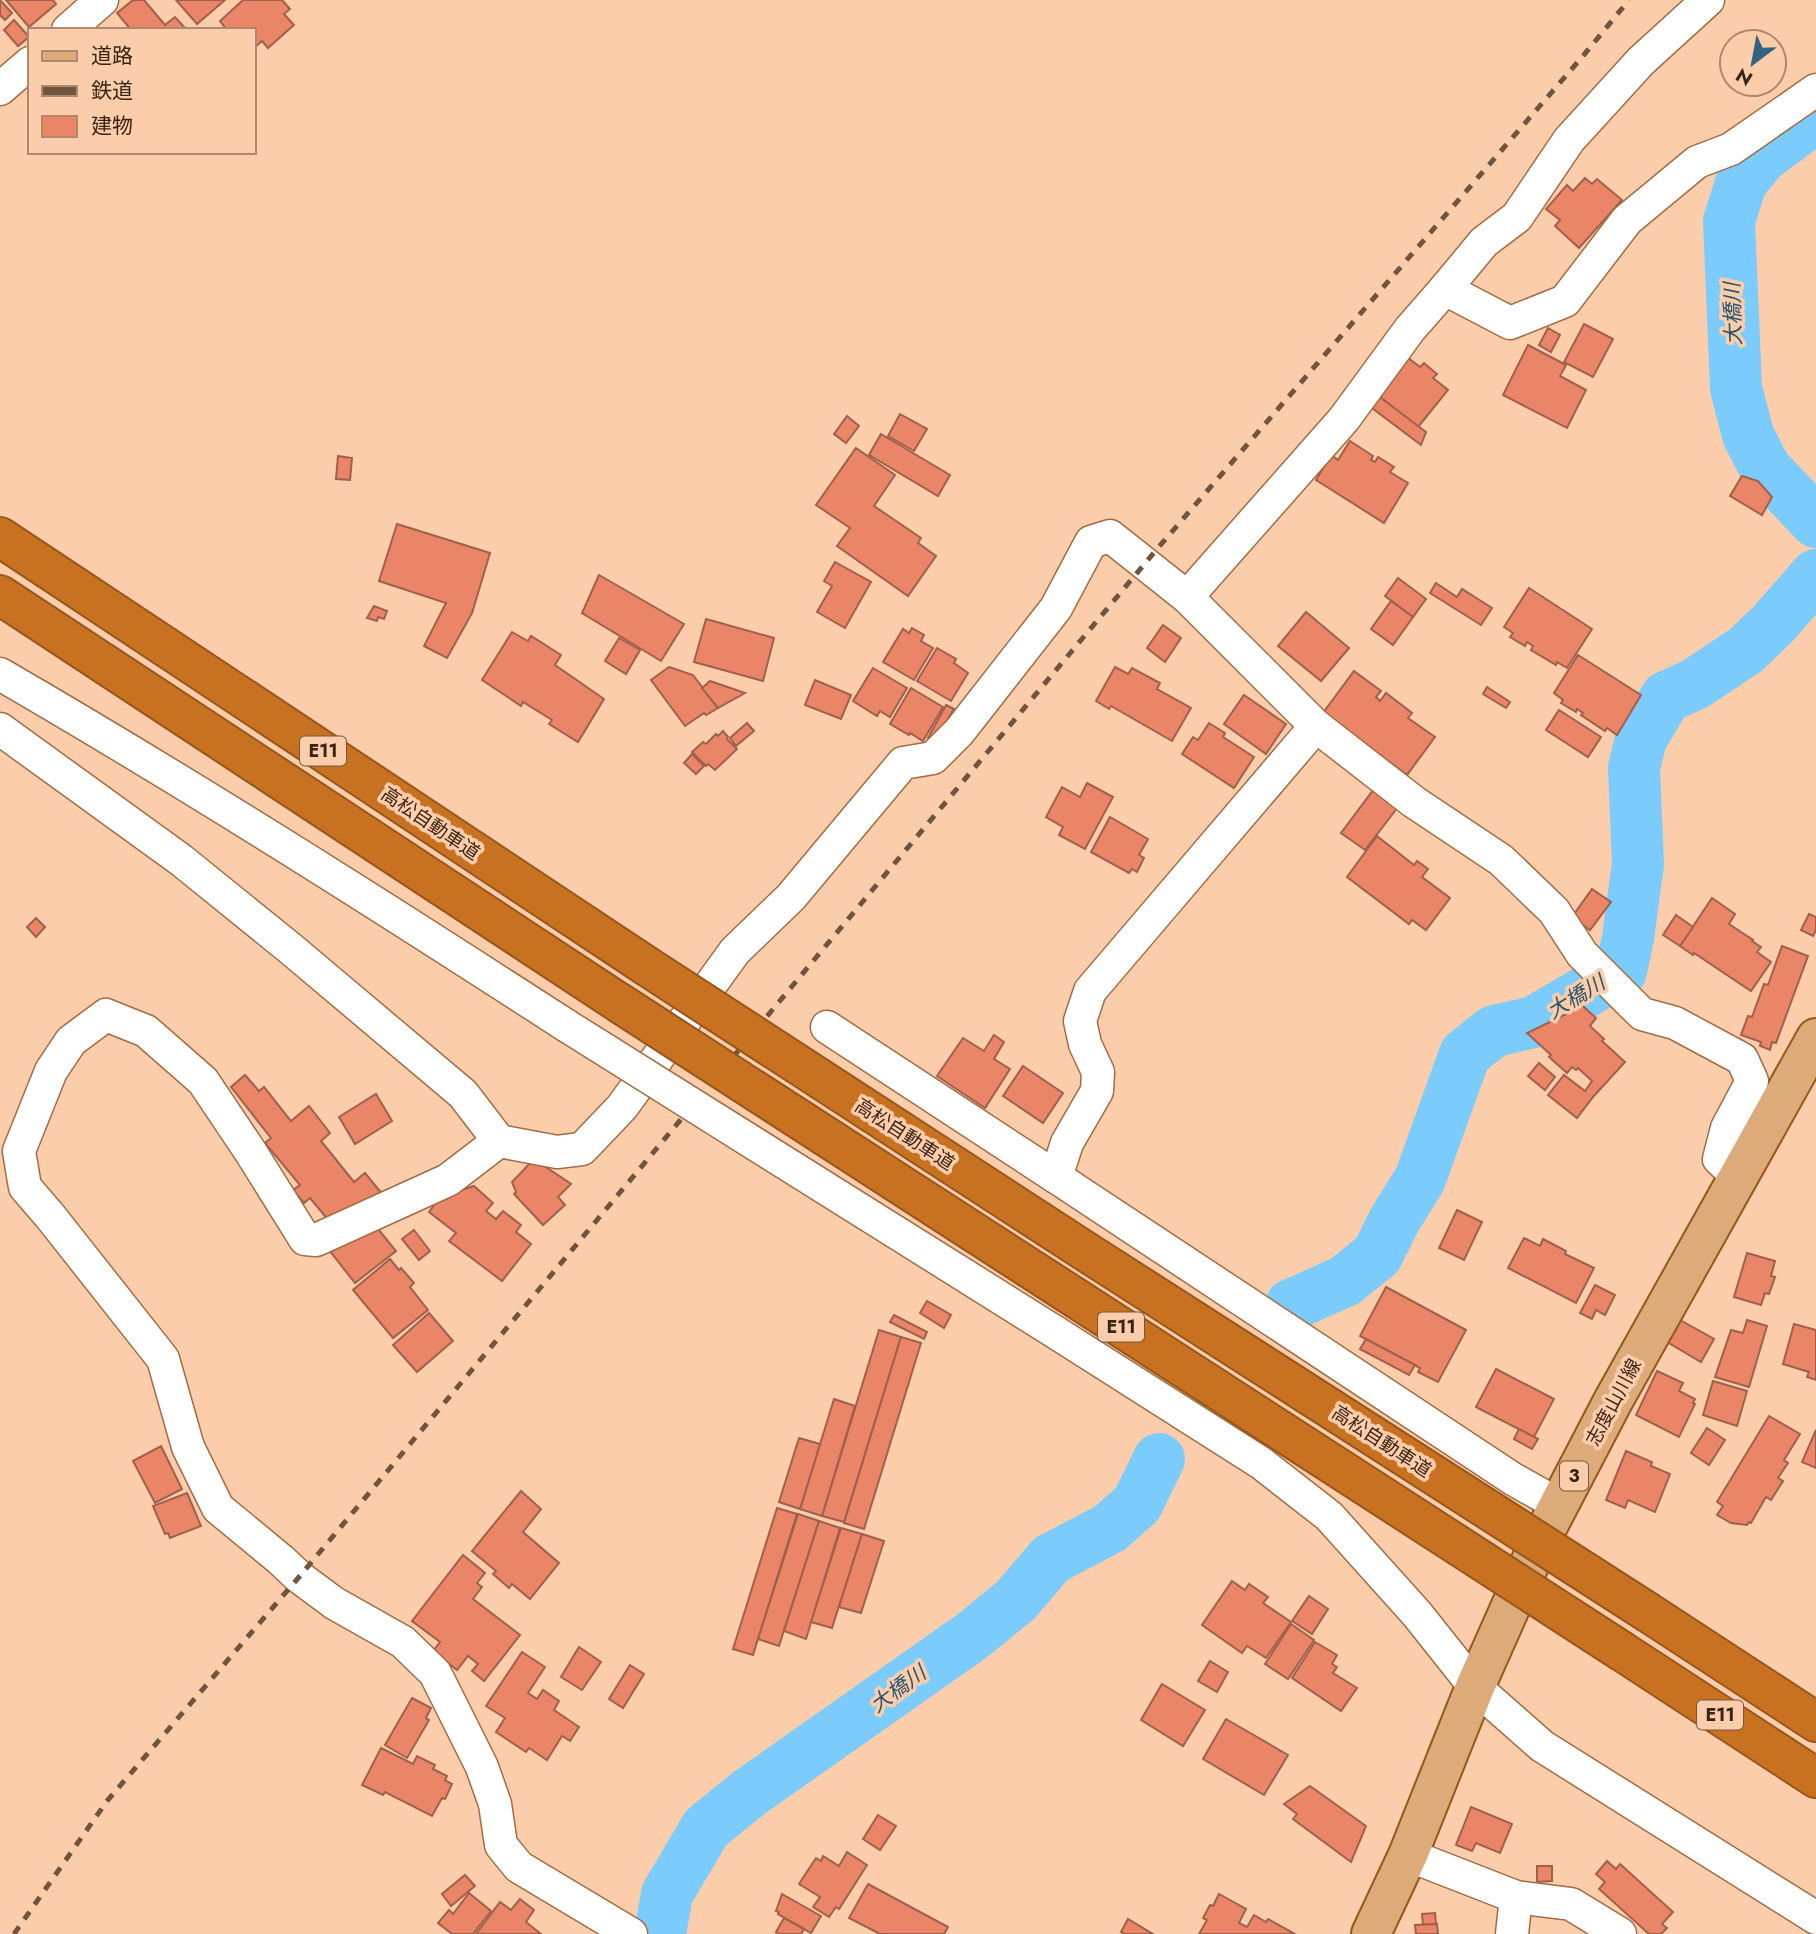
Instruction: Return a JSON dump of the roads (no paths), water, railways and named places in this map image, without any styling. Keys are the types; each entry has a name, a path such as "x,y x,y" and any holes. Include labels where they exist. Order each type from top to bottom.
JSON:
{"highway":[{"name":"高松自動車道","path":"0,537 645,965 1816,1722"},
{"name":"E11","path":"0,595 618,1002 1816,1778"}],"main road":[{"name":"志度山川線","path":"1371,1934 1408,1856 1475,1687 1538,1545 1613,1401 1816,1038"}],"street":[{"path":"70,28 102,0"},
{"path":"1187,597 1344,419 1410,329 1484,242 1517,217 1569,141 1641,61 1708,0"},
{"path":"0,89 28,65"},
{"path":"1445,289 1510,323 1565,300 1627,220 1697,162 1731,149 1816,89"},
{"path":"0,729 181,860 291,949 463,1094 499,1141 557,1152 582,1149 622,1107 735,951 791,897 902,763 933,758 959,732 1056,608 1091,542 1110,536 1187,597 1316,726 1414,802 1501,860 1554,911 1581,954 1642,1014 1675,1023 1742,1059 1752,1081 1727,1128 1719,1159 1739,1178"},
{"path":"0,674 309,860 567,1026 1261,1463 1329,1516 1417,1614 1475,1687 1542,1746 1816,1918"},
{"path":"1056,1177 1068,1143 1097,1091 1098,1072 1085,1044 1080,1021 1090,991 1316,726"},
{"path":"499,1141 447,1180 316,1240 305,1239 203,1081 146,1031 106,1015 71,1041 51,1071 19,1151 25,1187 163,1359 188,1447 218,1508 299,1577 334,1603 403,1642 435,1673 482,1767 495,1804 501,1845 519,1867 631,1934"},
{"path":"827,1027 1513,1479 1559,1505"},
{"path":"1408,1856 1516,1896 1571,1904 1620,1934"},
{"path":"1512,1934 1516,1896"}],"waterway":[{"name":"大橋川","path":"1816,117 1762,157 1741,183 1729,221 1736,388 1748,435 1765,468 1816,522"},
{"name":"大橋川","path":"1291,1305 1345,1281 1377,1255 1420,1179 1465,1054 1494,1031 1534,1022 1621,971 1638,864 1634,768 1641,739 1666,697 1695,684 1746,650 1816,575"},
{"name":"大橋川","path":"660,1934 667,1894 706,1828 749,1793 972,1636 1016,1600 1051,1559 1110,1528 1137,1504 1159,1459"}],"railway":[{"path":"14,1934 107,1801 299,1577 1157,549 1629,0"}]}
